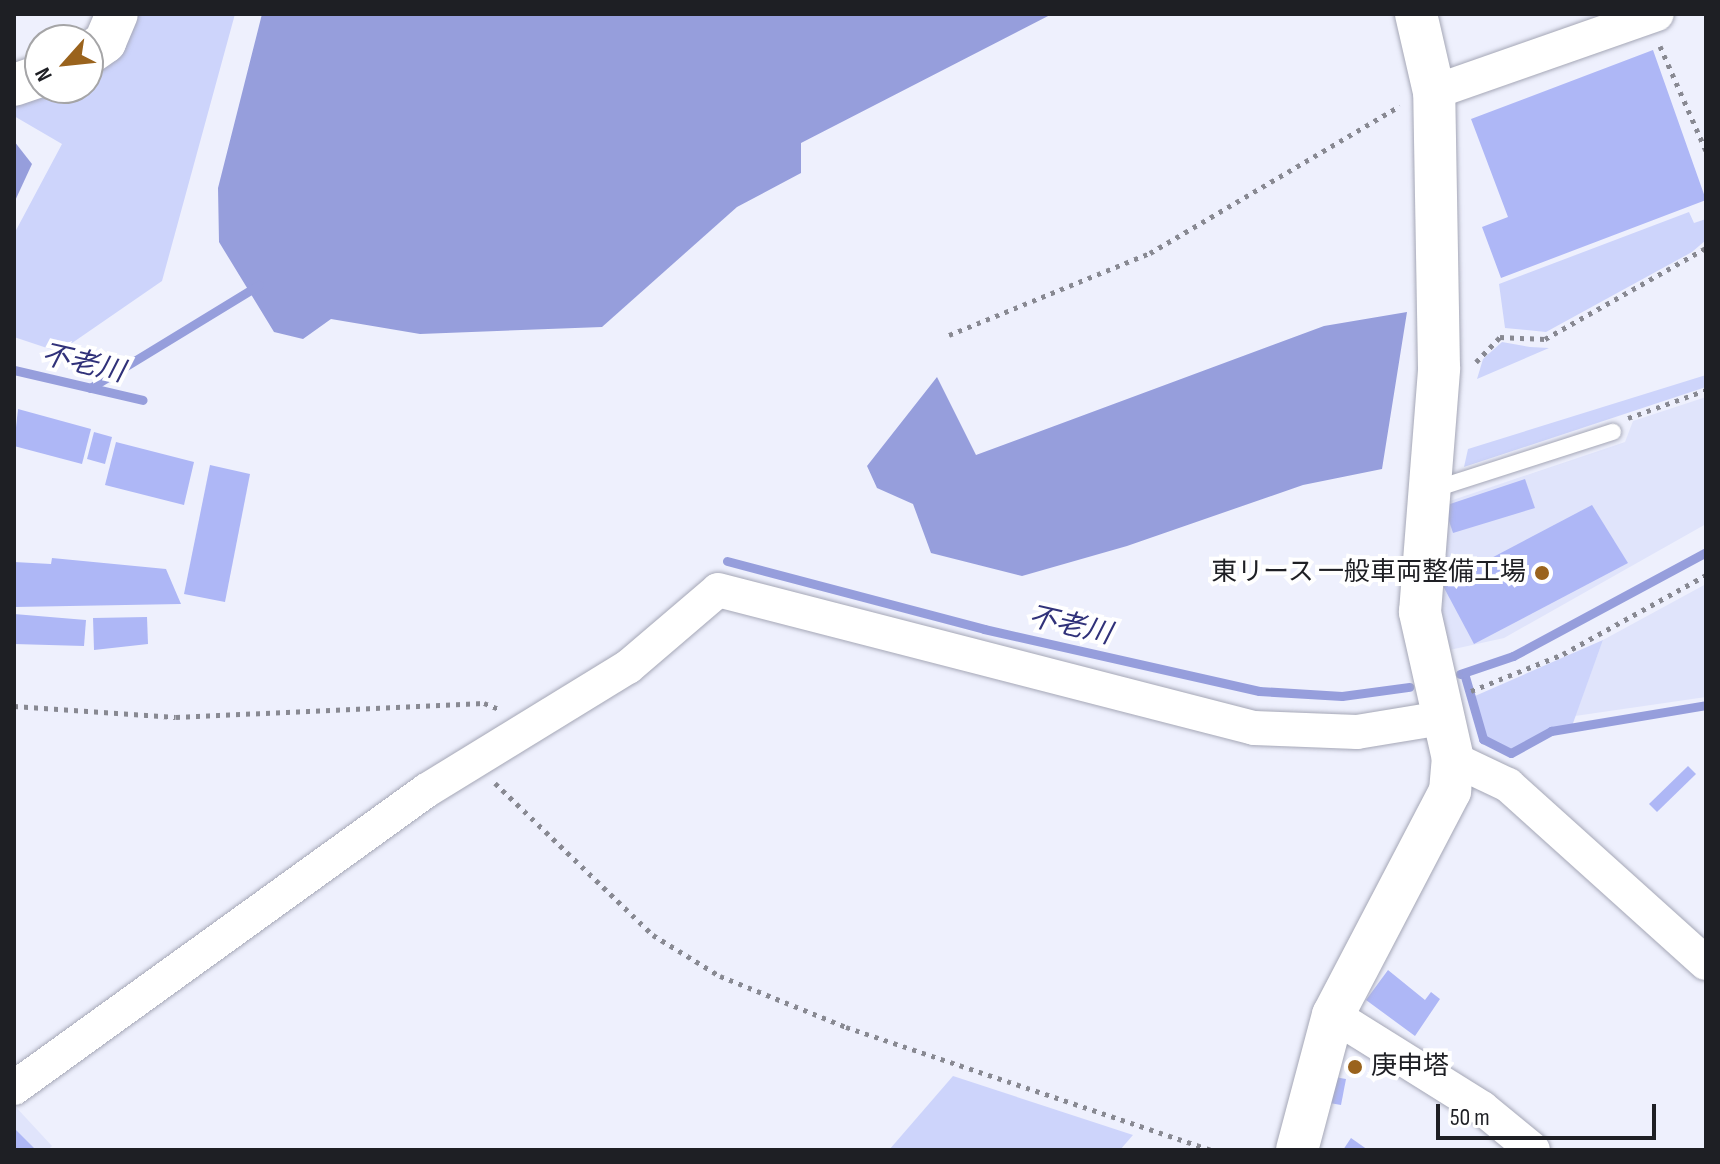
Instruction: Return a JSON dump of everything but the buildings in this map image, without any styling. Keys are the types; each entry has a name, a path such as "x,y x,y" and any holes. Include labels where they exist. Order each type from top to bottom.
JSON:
{"street":[{"path":"104,43 117,14"},
{"path":"1297,1150 1333,1015 1439,819 1453,759 1420,612 1426,492 1439,368 1434,92 1416,14"},
{"path":"1434,92 1652,16"},
{"path":"14,1088 473,762 628,667 718,590 1254,728 1357,732 1442,718"},
{"path":"1453,759 1508,785 1706,963"},
{"path":"1333,1015 1482,1108 1533,1150"}],"lane":[{"path":"1426,492 1613,432"}],"path":[{"path":"1652,16 1706,151"},
{"path":"949,335 1150,253 1434,92"},
{"path":"1472,370 1500,337 1545,339 1706,248"},
{"path":"1613,432 1628,418 1706,390"},
{"path":"1474,690 1563,654 1706,575"},
{"path":"14,706 176,717 484,703 535,723"},
{"path":"473,762 653,935 720,976 846,1027 1211,1150"}],"shaded area":[{"path":"135,14 235,14 162,281 59,352 14,337 14,234 62,144 14,116 14,99 24,96 24,104 104,104 104,52"},
{"path":"1689,212 1694,223 1706,219 1706,240 1692,252 1546,332 1505,328 1499,284"},
{"path":"1502,342 1549,348 1477,379 1483,359"},
{"path":"1706,375 1706,387 1464,467 1468,449"},
{"path":"1706,397 1706,524 1504,638 1445,651 1437,600 1441,504 1625,442 1633,421"},
{"path":"1706,584 1706,697 1575,716 1603,640"},
{"path":"1603,640 1572,726 1511,750 1486,737 1475,696"},
{"path":"953,1076 1133,1135 1120,1150 889,1150"},
{"path":"14,1105 52,1146 48,1150 14,1150"}],"water":[{"path":"262,14 1052,14 801,143 801,173 737,207 602,327 420,334 331,319 303,339 274,332 219,242 218,188"},
{"path":"14,141 32,164 14,203"},
{"path":"1407,312 1382,469 1303,485 1127,546 1022,576 931,553 913,504 877,488 867,466 937,377 976,455 1324,326"}],"waterway":[{"path":"90,388 259,285"},
{"name":"不老川","path":"14,370 143,400"},
{"name":"不老川","path":"1460,674 1513,656 1706,552"},
{"name":"不老川","path":"727,561 984,629 1259,691 1342,696 1409,687"},
{"path":"1464,673 1483,739 1511,753 1551,731 1706,705"}],"place":[{"name":"東リース 一般車両整備工場","path":"1542,573"},
{"name":"庚申塔","path":"1355,1067"}]}
